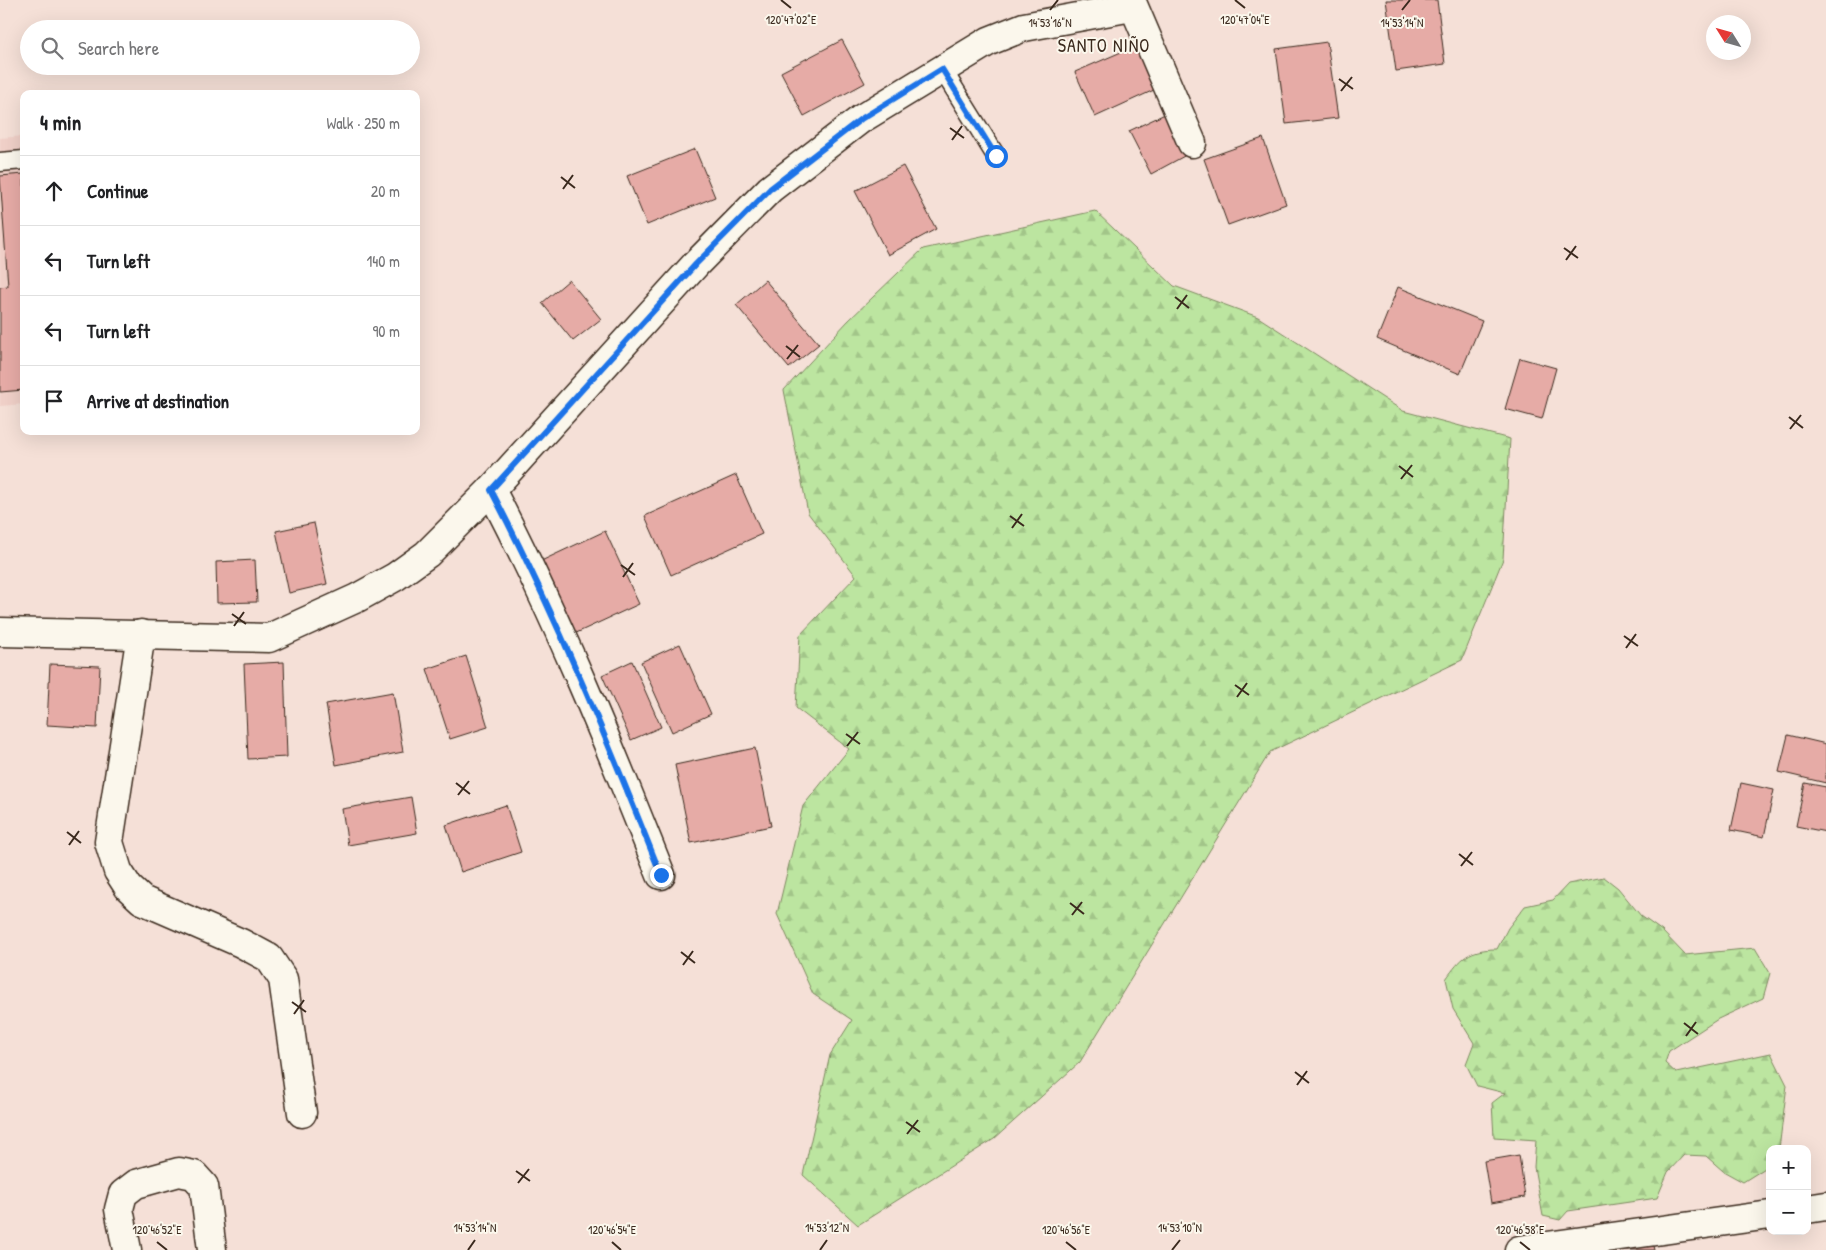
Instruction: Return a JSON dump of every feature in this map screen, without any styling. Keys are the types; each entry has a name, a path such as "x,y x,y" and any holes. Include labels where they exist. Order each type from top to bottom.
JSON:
{"street":[{"path":"0,632 268,638 357,598 395,576 427,554 491,490 696,264 770,189 861,119 989,41 1024,27 1132,3 1192,143"},
{"path":"491,490 546,599 604,732 661,875"},
{"path":"141,634 110,842 118,871 129,888 142,900 241,943 269,958 283,979 302,1113"},
{"path":"127,1250 120,1209 123,1194 136,1184 179,1172 194,1175 204,1186 212,1250"},
{"path":"1811,1208 1826,1206"},
{"path":"1519,1250 1766,1216"}],"lane":[{"path":"942,69 996,156"},
{"path":"0,162 20,160"}],"shaded area":[{"path":"20,136 20,404 0,406 0,138"}],"green space":[{"path":"1095,211 1174,286 1258,317 1403,411 1510,439 1503,559 1462,660 1270,752 1080,1062 994,1139 858,1225 803,1175 830,1055 852,1020 813,994 777,914 803,806 849,749 796,708 800,635 856,576 808,513 784,390 848,321 923,249"},
{"path":"1604,877 1618,888 1641,916 1662,931 1685,955 1755,948 1770,973 1763,998 1718,1019 1669,1051 1665,1063 1676,1073 1771,1053 1787,1085 1780,1145 1766,1145 1766,1168 1743,1182 1723,1171 1706,1156 1684,1155 1668,1172 1657,1198 1568,1211 1560,1220 1543,1216 1534,1167 1536,1140 1494,1137 1492,1103 1505,1093 1477,1086 1466,1064 1474,1043 1453,1009 1446,979 1456,965 1467,956 1487,949 1497,949 1508,928 1525,906 1553,900 1568,884"}],"building":[{"path":"1386,0 1437,0 1445,64 1396,71"},
{"path":"842,40 865,83 804,116 781,72"},
{"path":"1327,42 1338,118 1286,124 1276,49"},
{"path":"1135,46 1154,90 1095,117 1075,72"},
{"path":"1167,113 1188,154 1151,174 1129,131"},
{"path":"1263,138 1286,204 1228,225 1204,159"},
{"path":"695,149 715,197 647,225 627,176"},
{"path":"903,166 936,229 888,255 855,191"},
{"path":"20,174 20,390 0,392 0,287 8,286 0,176"},
{"path":"569,280 601,319 573,341 542,303"},
{"path":"765,280 819,344 789,368 736,305"},
{"path":"1398,287 1482,321 1460,374 1377,339"},
{"path":"1520,358 1556,368 1542,419 1505,409"},
{"path":"736,475 762,534 671,575 645,516"},
{"path":"314,523 327,584 289,593 276,531"},
{"path":"605,531 639,604 572,635 539,562"},
{"path":"255,560 257,602 217,603 216,562"},
{"path":"680,644 711,714 672,732 641,662"},
{"path":"466,656 488,727 450,739 427,669"},
{"path":"632,661 661,727 631,740 602,675"},
{"path":"284,662 287,757 248,759 244,664"},
{"path":"50,664 100,666 97,728 47,725"},
{"path":"393,692 403,752 336,765 326,704"},
{"path":"1788,735 1826,744 1826,783 1779,772"},
{"path":"755,748 771,826 691,843 675,765"},
{"path":"1741,783 1774,790 1764,837 1731,830"},
{"path":"1805,783 1826,787 1826,832 1796,826"},
{"path":"411,797 417,833 348,845 342,809"},
{"path":"506,805 521,852 461,872 446,825"},
{"path":"1519,1155 1525,1197 1491,1203 1484,1161"},
{"path":"1651,1238 1654,1250 1578,1250"}],"district":[{"name":"SANTO NIÑO","path":"1104,45"}],"route":[{"path":"661,875 604,732 534,573 491,490 696,264 770,189 861,119 942,69 996,156"}]}
